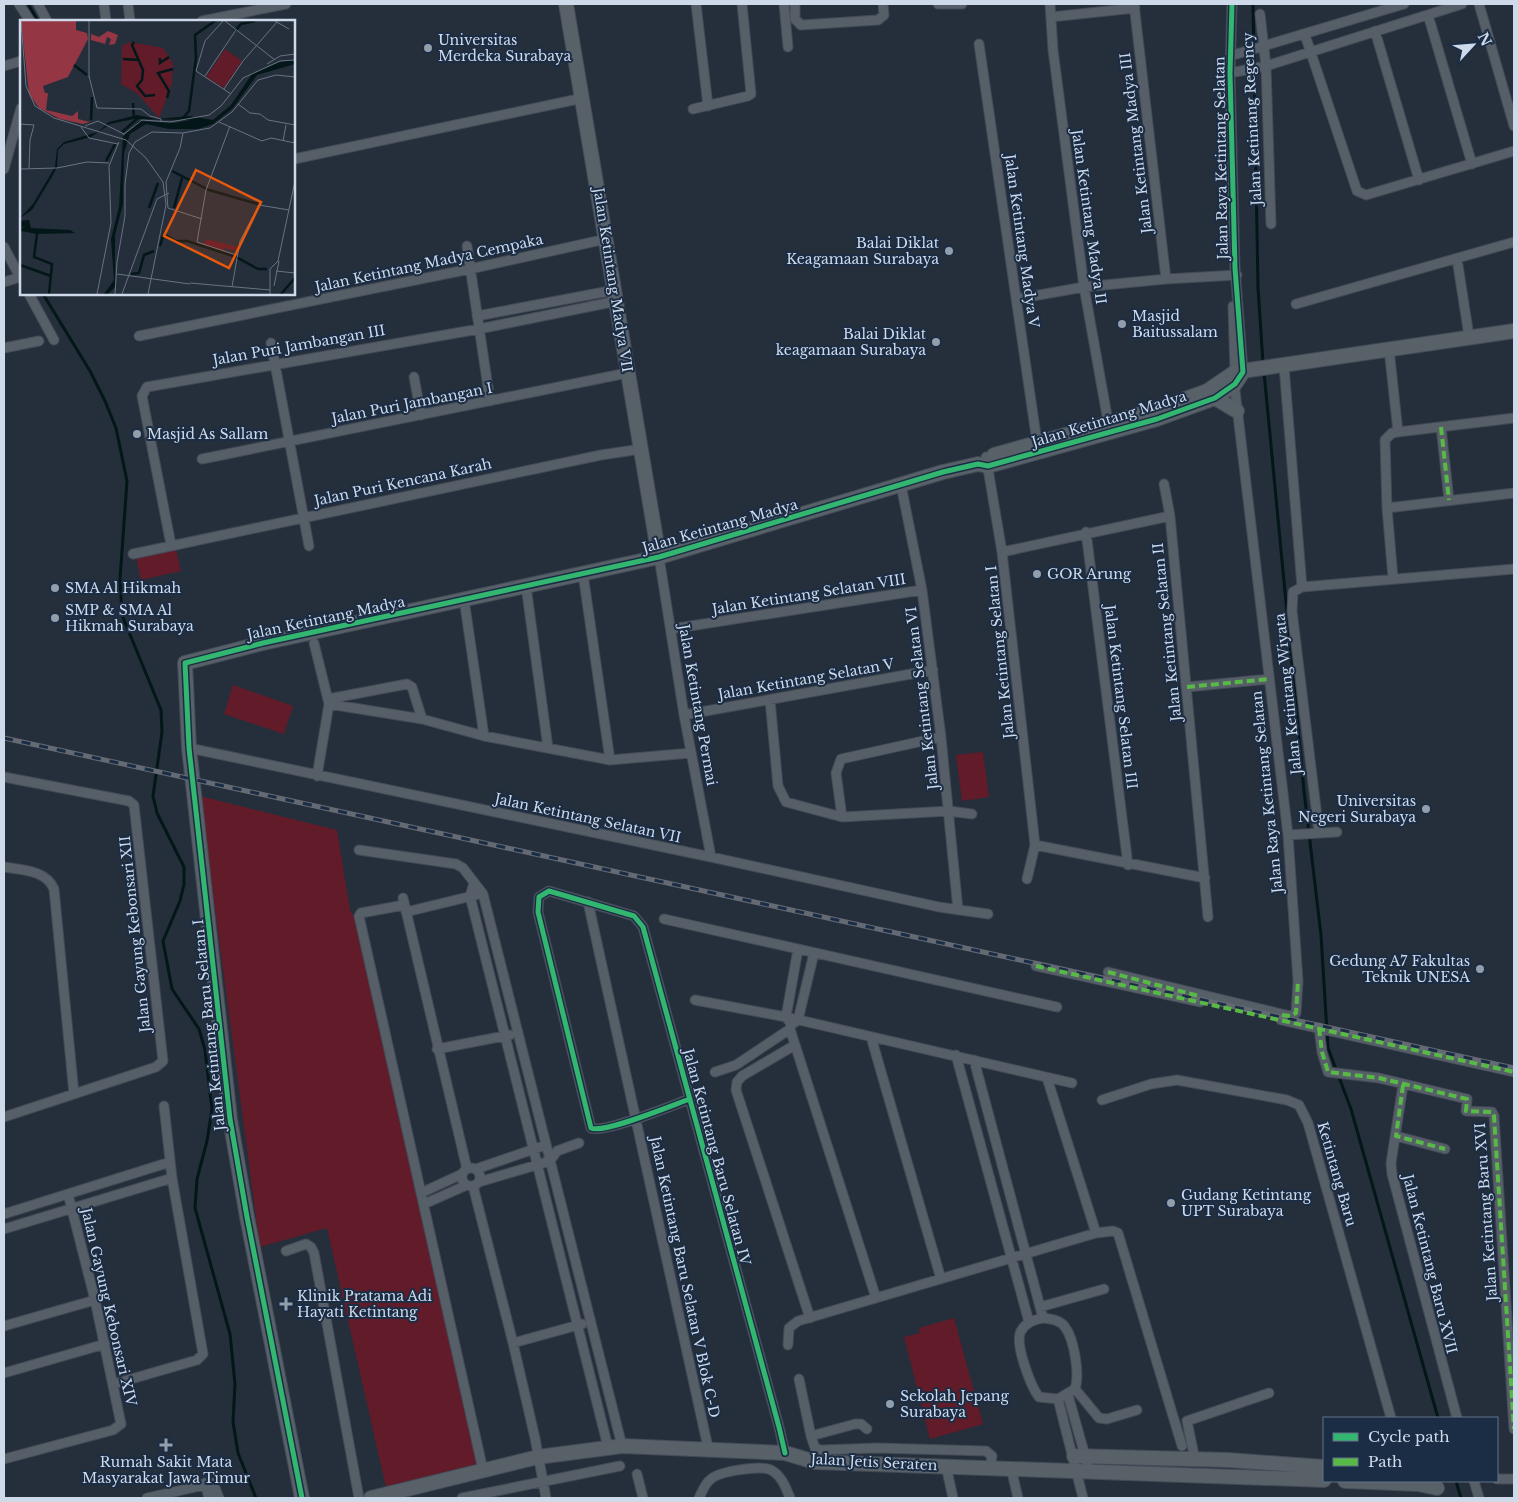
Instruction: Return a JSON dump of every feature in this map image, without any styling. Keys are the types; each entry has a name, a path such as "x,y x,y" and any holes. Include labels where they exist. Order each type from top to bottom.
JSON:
{"street":[{"path":"20,4 29,20"},
{"path":"38,4 47,20"},
{"path":"104,4 106,20"},
{"path":"128,4 130,20"},
{"path":"206,20 253,7 286,4"},
{"name":"Jalan Ketintang Madya VII","path":"566,4 659,557"},
{"path":"696,4 708,106"},
{"path":"693,109 751,94 742,4"},
{"path":"784,4 788,47"},
{"path":"795,4 795,19 801,25 878,20 884,15 884,4"},
{"path":"938,4 962,4"},
{"name":"Jalan Ketintang Madya II","path":"1050,4 1053,50 1084,287 1109,427"},
{"name":"Jalan Raya Ketintang Selatan","path":"1108,972 1210,998 1290,1016 1295,1015 1298,981 1292,835 1269,679 1237,411 1239,375 1230,73 1232,4"},
{"path":"1230,56 1404,4"},
{"path":"1230,73 1263,67 1462,4"},
{"path":"1480,4 1514,126"},
{"path":"1050,17 1134,6"},
{"name":"Jalan Ketintang Madya III","path":"1134,6 1166,278"},
{"name":"Jalan Ketintang Regency","path":"1260,14 1260,48 1263,67 1271,224"},
{"path":"1428,15 1472,164"},
{"path":"1375,31 1419,180"},
{"path":"1305,34 1357,191 1366,195 1514,151"},
{"name":"Jalan Ketintang Madya V","path":"979,44 1037,442"},
{"path":"4,66 20,61"},
{"path":"295,159 583,98"},
{"path":"4,169 6,152 20,111"},
{"name":"Jalan Ketintang Madya Cempaka","path":"138,336 470,269 606,239"},
{"path":"1296,304 1514,242"},
{"path":"467,246 490,401"},
{"path":"4,247 18,279 4,282"},
{"path":"1457,259 1469,336"},
{"path":"1016,299 1084,287 1235,273"},
{"path":"30,295 54,340"},
{"path":"477,316 571,299 616,296"},
{"name":"Jalan Puri Jambangan III","path":"171,545 142,396 143,391 147,387 275,363 479,329 573,310 616,296"},
{"path":"571,299 573,310"},
{"name":"Jalan Ketintang Madya","path":"185,663 263,643 316,633 464,598 659,557 901,485 1109,427 1207,391 1239,375 1282,366 1469,336 1514,331"},
{"path":"4,348 39,341"},
{"path":"271,343 302,517 309,546"},
{"path":"1389,349 1398,432"},
{"path":"1282,366 1302,587 1514,569"},
{"name":"Jalan Puri Jambangan I","path":"202,459 627,373"},
{"name":"Jalan Ketintang Madya","path":"984,462 1037,442 1157,419 1215,398 1239,375"},
{"path":"414,377 421,415"},
{"path":"1215,398 1237,411"},
{"path":"1393,578 1387,508 1385,440 1392,433 1514,418"},
{"path":"1441,427 1449,500"},
{"name":"Jalan Puri Kencana Karah","path":"133,554 601,455 641,449"},
{"name":"Jalan Ketintang Selatan I","path":"984,462 1002,552 1035,845 1027,879"},
{"name":"Jalan Ketintang Selatan II","path":"1164,484 1170,516 1208,917"},
{"name":"Jalan Ketintang Selatan VI","path":"901,485 922,590 933,670 958,910"},
{"path":"1387,508 1514,493"},
{"path":"1002,552 1086,532 1170,516"},
{"name":"Jalan Ketintang Selatan III","path":"1086,532 1128,865"},
{"name":"Jalan Ketintang Permai","path":"659,557 684,715 711,857"},
{"path":"584,574 610,760"},
{"path":"526,586 548,748"},
{"name":"Jalan Ketintang Wiyata","path":"1302,587 1293,592 1292,611 1315,834"},
{"name":"Jalan Ketintang Selatan VIII","path":"670,629 922,590"},
{"path":"464,598 484,736"},
{"path":"314,643 329,702 317,776"},
{"name":"Jalan Ketintang Baru Selatan I","path":"185,663 190,748 230,1119 247,1217 302,1498"},
{"name":"Jalan Ketintang Selatan V","path":"684,715 933,670"},
{"path":"1187,687 1269,679"},
{"path":"329,702 407,684 412,687 422,719"},
{"path":"770,700 778,786 786,802 842,817 949,811 972,814"},
{"path":"329,702 422,719 484,736 610,760 691,753"},
{"path":"842,817 836,773 840,759 941,737"},
{"name":"Jalan Ketintang Selatan VII","path":"190,748 958,910 988,914"},
{"name":"Jalan Gayung Kebonsari XII","path":"4,777 129,801 135,807 163,1061 160,1065 74,1094"},
{"path":"1292,835 1337,832"},
{"path":"1035,845 1128,865 1205,878"},
{"path":"359,850 456,864 463,868 483,894 590,1322 615,1447"},
{"path":"4,867 43,875 49,879 54,889 74,1094 4,1117"},
{"path":"474,883 470,896 578,1325 615,1447"},
{"path":"588,902 549,891 539,897 538,912 591,1128 599,1130 636,1119 690,1099"},
{"path":"481,1464 359,916 361,913 405,905 483,894"},
{"name":"Jalan Ketintang Baru Selatan IV","path":"588,902 634,916 640,922 786,1454"},
{"name":"Jalan Ketintang Baru Selatan V Blok C-D","path":"588,902 709,1452"},
{"path":"405,905 437,1049 468,1170 480,1178 473,1185"},
{"path":"664,919 1057,1006"},
{"path":"798,949 791,1022 795,1045 876,1298"},
{"path":"715,1072 736,1065 791,1022 814,953"},
{"path":"1036,966 1514,1072"},
{"path":"695,1000 791,1022 956,1055 1072,1083"},
{"name":"Jalan Ketintang Baru XVI","path":"1322,1028 1322,1052 1333,1072 1379,1078 1467,1099 1466,1111 1492,1112 1494,1116 1514,1429"},
{"path":"437,1049 518,1033"},
{"path":"871,1037 940,1279"},
{"path":"795,1045 742,1076 737,1082 736,1090 810,1318"},
{"path":"956,1055 1029,1322"},
{"path":"974,1060 1043,1318"},
{"path":"1047,1078 1096,1233"},
{"name":"Ketintang Baru","path":"1102,1100 1151,1084 1177,1080 1287,1100 1298,1106 1308,1123 1391,1417"},
{"name":"Jalan Ketintang Baru XVII","path":"1403,1085 1391,1163 1392,1174 1456,1417"},
{"path":"114,1384 197,1360 203,1354 172,1178 164,1106"},
{"path":"1396,1136 1445,1149"},
{"path":"424,1204 473,1185 550,1161 557,1151 579,1142"},
{"path":"421,1192 468,1170 535,1149 545,1146 557,1151"},
{"path":"4,1214 170,1162"},
{"path":"468,1170 462,1180 473,1185"},
{"path":"4,1229 172,1178"},
{"path":"473,1185 513,1343 546,1498"},
{"name":"Jalan Gayung Kebonsari XIV","path":"4,1459 118,1428 122,1423 95,1300 68,1194"},
{"path":"788,1345 789,1328 792,1324 1108,1230 1118,1233 1182,1446"},
{"path":"286,1252 306,1244 311,1247 314,1253 358,1498"},
{"path":"1040,1307 1104,1289"},
{"path":"4,1326 95,1300"},
{"path":"1072,1392 1058,1399 1040,1397 1032,1388 1019,1342 1020,1332 1029,1322 1043,1318 1056,1320 1064,1325 1069,1334 1078,1374 1072,1392 1079,1456"},
{"path":"513,1343 590,1322"},
{"path":"4,1372 105,1344"},
{"path":"799,1379 815,1448 821,1450 877,1448 986,1450 992,1456 990,1468"},
{"path":"1072,1392 1099,1418 1107,1418 1137,1410"},
{"path":"1195,1460 1187,1421 1269,1393"},
{"path":"1058,1399 1083,1470 1083,1498"},
{"path":"811,1436 855,1424 861,1424 867,1428"},
{"name":"Jalan Jetis Seraten","path":"370,1498 481,1464 615,1447 786,1454 815,1462 1323,1480"},
{"path":"1079,1456 1323,1467"},
{"path":"462,1498 620,1466"},
{"path":"946,1466 953,1498"},
{"path":"699,1498 711,1479 725,1472 763,1468 770,1470 782,1480 790,1498"},
{"path":"1011,1468 1018,1498"},
{"path":"637,1474 643,1498"},
{"path":"1498,1479 1514,1479"},
{"path":"1369,1482 1418,1484 1437,1489"},
{"path":"1474,1482 1479,1498"},
{"path":"205,1483 209,1498"},
{"path":"148,1498 205,1483 214,1483 219,1498"}],"shaded area":[{"path":"176,549 181,571 141,580 136,558"},
{"path":"233,685 293,706 284,734 224,714"},
{"path":"983,752 989,797 962,801 956,755"},
{"path":"200,796 337,830 350,910 355,918 477,1466 387,1492 327,1228 260,1247"},
{"path":"954,1318 983,1424 930,1439 904,1337 920,1333 919,1328"}],"waterway":[{"path":"28,4 37,20"},
{"path":"1253,4 1258,288 1263,363"},
{"path":"44,295 90,371 105,401 116,428 127,481 120,579 122,615 161,710 162,732 153,796 157,813 184,867 184,884 180,901 163,941 172,989 199,1029 205,1050 212,1109 207,1141 197,1179 195,1208 230,1334 235,1384 233,1422 238,1453 256,1498"},
{"path":"1264,372 1304,791 1321,935 1328,1048 1351,1109 1438,1417"},
{"path":"1456,1482 1461,1498"}],"railway":[{"path":"4,738 1514,1068"}],"marked path":[{"path":"1441,427 1449,500"},
{"path":"1187,687 1269,679"},
{"path":"1036,966 1514,1072"},
{"path":"1108,972 1199,996"},
{"path":"1282,1015 1290,1016 1296,1013 1298,981"},
{"path":"1319,1028 1322,1052 1328,1072 1379,1078 1467,1099 1466,1111 1492,1112 1494,1116 1514,1429"},
{"path":"1403,1085 1396,1136 1445,1149"}],"cycle path":[{"path":"302,1498 247,1217 230,1119 189,748 185,663 263,643 659,557 943,472 978,464 988,466 1157,419 1215,398 1235,384 1243,372 1235,268 1230,73 1232,4"},
{"path":"690,1099 681,1102 624,1123 598,1129 591,1128 538,912 539,897 549,891 634,916 643,927 779,1427 785,1453"}],"place":[{"name":"Universitas Merdeka Surabaya","path":"428,48"},
{"name":"Balai Diklat Keagamaan Surabaya","path":"949,251"},
{"name":"Masjid Baitussalam","path":"1122,324"},
{"name":"Balai Diklat keagamaan Surabaya","path":"936,342"},
{"name":"Masjid As Sallam","path":"137,434"},
{"name":"GOR Arung","path":"1037,574"},
{"name":"SMA Al Hikmah","path":"55,588"},
{"name":"SMP & SMA Al Hikmah Surabaya","path":"55,618"},
{"name":"Universitas Negeri Surabaya","path":"1426,809"},
{"name":"Gedung A7 Fakultas Teknik UNESA","path":"1480,969"},
{"name":"Gudang Ketintang UPT Surabaya","path":"1171,1203"},
{"name":"Klinik Pratama Adi Hayati Ketintang","path":"286,1304"},
{"name":"Sekolah Jepang Surabaya","path":"890,1404"},
{"name":"Rumah Sakit Mata Masyarakat Jawa Timur","path":"166,1445"}]}
